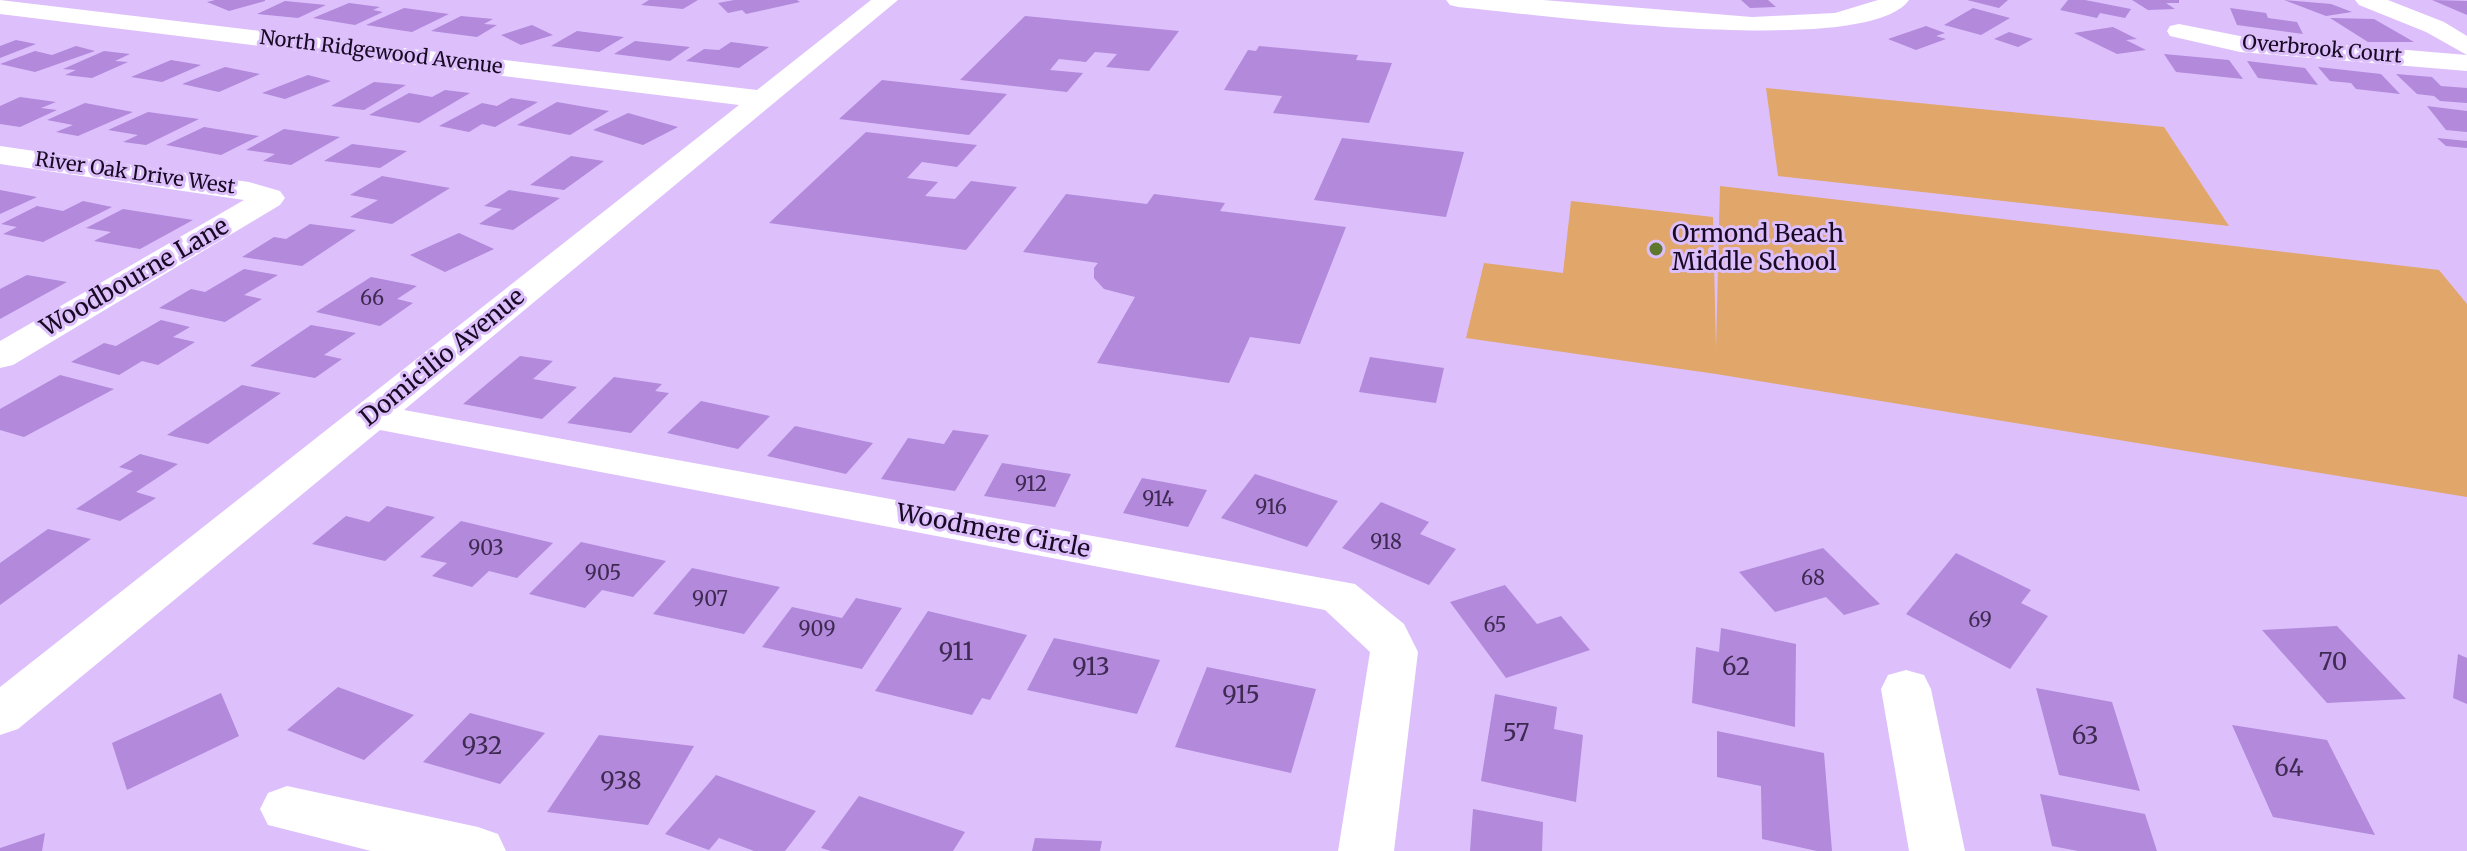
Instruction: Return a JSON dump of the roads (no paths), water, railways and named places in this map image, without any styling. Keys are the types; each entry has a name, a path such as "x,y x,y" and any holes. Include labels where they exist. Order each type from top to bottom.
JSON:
{"street":[{"name":"Domicilio Avenue","path":"0,715 886,0"},
{"path":"1460,0 1686,10 1771,25 1832,20 1897,0"},
{"path":"2367,0 2435,27 2467,47"},
{"name":"North Ridgewood Avenue","path":"0,7 761,99"},
{"name":"Overbrook Court","path":"2179,31 2240,44 2467,63"},
{"name":"River Oak Drive West","path":"0,155 249,191 269,198"},
{"name":"Woodbourne Lane","path":"0,357 269,198"},
{"name":"Woodmere Circle","path":"371,416 1339,596 1387,637 1394,652 1366,851"},
{"path":"1906,689 1937,851"},
{"path":"287,809 478,851"}],"place":[{"name":"Ormond Beach Middle School","path":"1656,249"}]}
